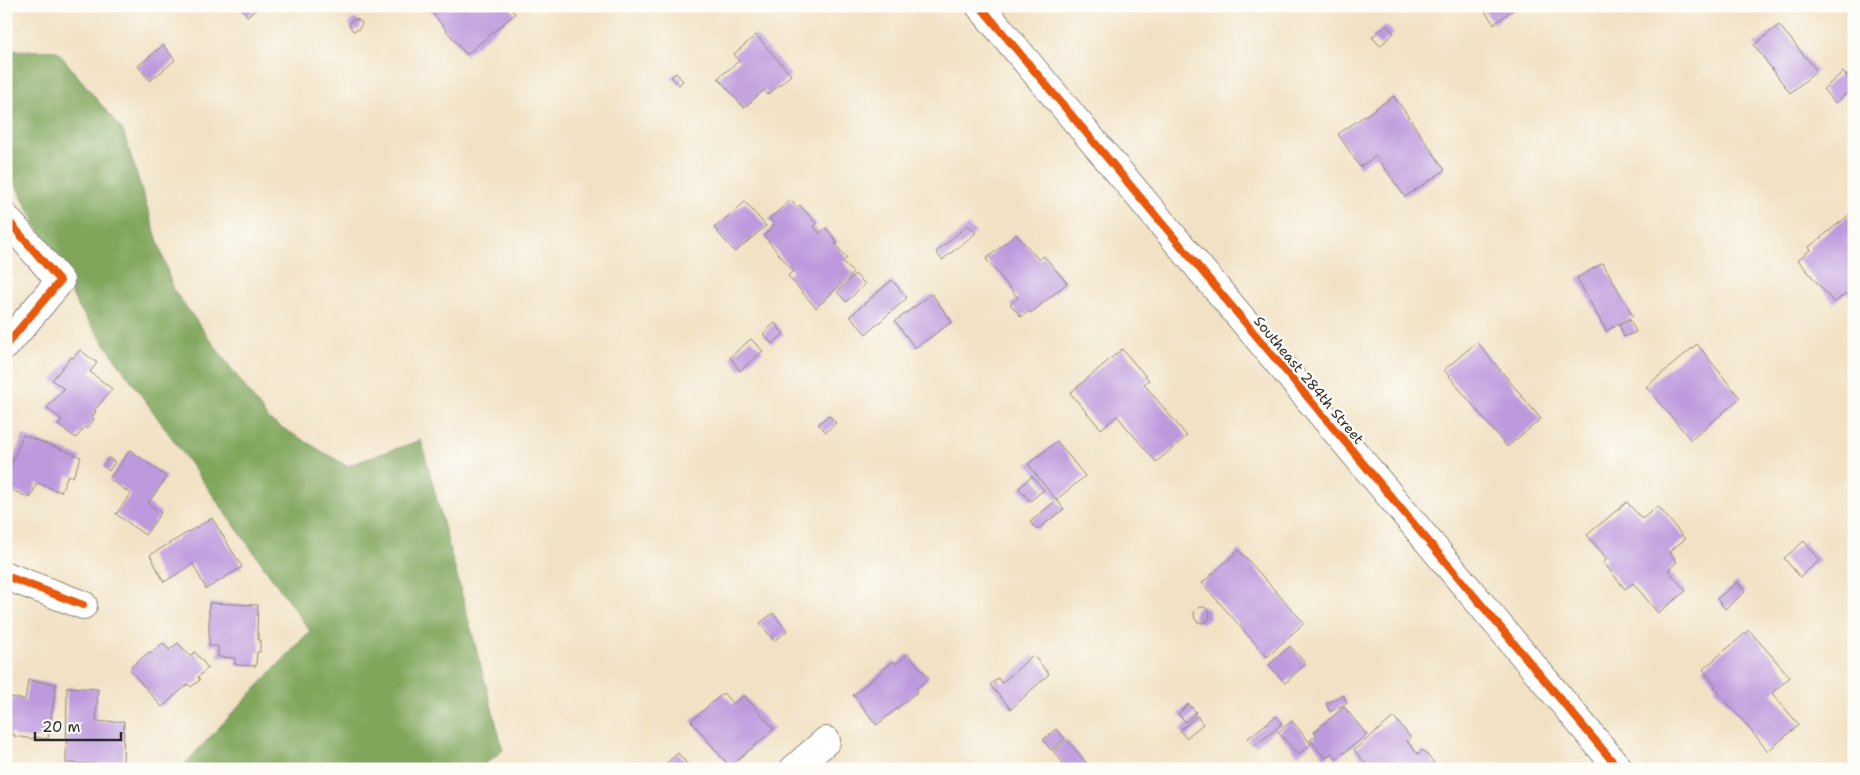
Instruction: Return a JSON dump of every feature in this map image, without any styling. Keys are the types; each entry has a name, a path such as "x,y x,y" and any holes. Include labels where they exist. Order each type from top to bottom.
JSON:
{"street":[{"name":"Southeast 284th Street","path":"980,6 1619,769"},
{"path":"6,218 60,282 6,346"},
{"path":"6,576 83,605"},
{"path":"794,769 826,741"}],"green space":[{"path":"6,50 57,51 123,131 173,289 269,420 347,466 421,440 503,750 479,769 180,769 310,631 79,308 6,166"}],"building":[{"path":"240,6 261,6 247,16"},
{"path":"427,6 509,6 515,14 466,55"},
{"path":"1481,6 1518,6 1494,24"},
{"path":"357,19 362,23 359,29 353,31 349,25 352,20"},
{"path":"1386,25 1394,33 1380,46 1372,37"},
{"path":"1779,25 1817,71 1790,93 1754,45"},
{"path":"756,35 791,75 768,95 764,90 744,108 718,78 739,61 734,54"},
{"path":"163,45 175,60 150,81 138,66"},
{"path":"1843,72 1854,83 1854,87 1835,103 1823,89"},
{"path":"676,73 683,81 679,85 671,77"},
{"path":"1394,96 1445,170 1405,197 1376,156 1360,167 1338,134"},
{"path":"791,200 797,208 800,205 817,224 814,227 820,233 826,228 838,243 835,244 847,258 843,262 853,273 816,308 788,276 793,271 764,236 774,225 769,219"},
{"path":"745,202 766,226 735,252 714,228"},
{"path":"1854,211 1854,291 1849,295 1846,293 1834,303 1798,260 1811,249 1809,247"},
{"path":"968,225 976,233 942,260 936,252"},
{"path":"1016,234 1039,260 1044,256 1067,283 1031,313 1029,311 1021,317 1010,304 1018,298 986,259"},
{"path":"1603,263 1633,316 1606,331 1577,278"},
{"path":"855,274 865,284 846,302 837,292"},
{"path":"892,280 907,298 866,334 850,316"},
{"path":"932,294 952,322 915,348 895,321"},
{"path":"1630,320 1636,332 1624,337 1619,324"},
{"path":"775,323 784,334 772,344 763,334"},
{"path":"751,339 763,351 740,371 730,357"},
{"path":"1477,342 1541,419 1507,447 1444,370"},
{"path":"1697,344 1740,398 1691,440 1646,387"},
{"path":"1122,349 1149,380 1144,384 1187,436 1156,462 1117,416 1101,429 1070,393"},
{"path":"80,350 97,363 90,372 112,389 94,411 96,412 92,417 94,419 87,429 85,427 76,438 58,425 62,420 47,408 64,389 52,380 71,357 73,358"},
{"path":"829,415 836,423 826,432 818,424"},
{"path":"23,435 81,457 73,477 68,475 61,492 37,483 29,498 6,487 6,478"},
{"path":"1057,441 1085,476 1056,500 1028,464"},
{"path":"130,450 167,477 148,503 161,513 145,535 116,514 131,494 109,479"},
{"path":"109,458 115,462 109,471 103,466"},
{"path":"1032,476 1044,490 1030,501 1019,488"},
{"path":"1057,500 1064,509 1037,530 1030,522"},
{"path":"1627,502 1642,519 1658,506 1685,539 1669,552 1677,562 1668,570 1686,591 1658,613 1633,583 1625,589 1603,562 1607,559 1587,535"},
{"path":"212,518 242,567 206,589 193,564 164,582 150,555"},
{"path":"1804,541 1820,560 1800,577 1784,558"},
{"path":"1239,550 1304,623 1267,657 1202,583"},
{"path":"1737,582 1745,592 1725,609 1717,599"},
{"path":"209,603 258,605 257,633 258,640 260,640 260,652 257,652 256,666 235,665 235,658 218,657 218,646 209,646"},
{"path":"1202,607 1210,615 1202,623 1194,615"},
{"path":"773,613 787,631 774,641 760,623"},
{"path":"1749,630 1790,677 1772,693 1799,725 1768,751 1714,687 1716,686 1703,669"},
{"path":"163,643 169,650 178,643 190,656 195,652 208,668 198,677 200,680 191,687 188,684 162,707 130,670 149,652 150,654"},
{"path":"1290,646 1306,664 1285,683 1269,665"},
{"path":"908,654 929,678 916,689 918,691 877,725 853,695 894,661 896,664"},
{"path":"1033,655 1049,674 1011,709 990,685 998,678 1002,683"},
{"path":"28,680 56,684 48,739 34,737 33,739 6,733 6,696 25,700"},
{"path":"67,687 98,689 96,722 124,721 123,765 66,763"},
{"path":"723,693 733,704 744,695 774,729 730,767 691,721"},
{"path":"1343,695 1347,703 1330,712 1326,704"},
{"path":"1188,704 1196,712 1186,722 1178,714"},
{"path":"1344,707 1367,735 1336,759 1332,753 1325,758 1310,740 1317,735 1314,732"},
{"path":"1197,716 1203,724 1186,738 1180,730"},
{"path":"1276,716 1282,724 1255,746 1248,738"},
{"path":"1394,717 1411,738 1407,741 1418,754 1423,750 1439,769 1370,769 1354,750"},
{"path":"1292,721 1311,744 1298,755 1278,732"},
{"path":"1056,729 1065,739 1051,750 1043,740"},
{"path":"1067,740 1091,769 1068,769 1053,751"},
{"path":"678,753 691,769 660,769"}],"cycle path":[{"path":"980,6 1619,769"},
{"path":"6,218 60,281 6,345"},
{"path":"6,576 83,605"}]}
